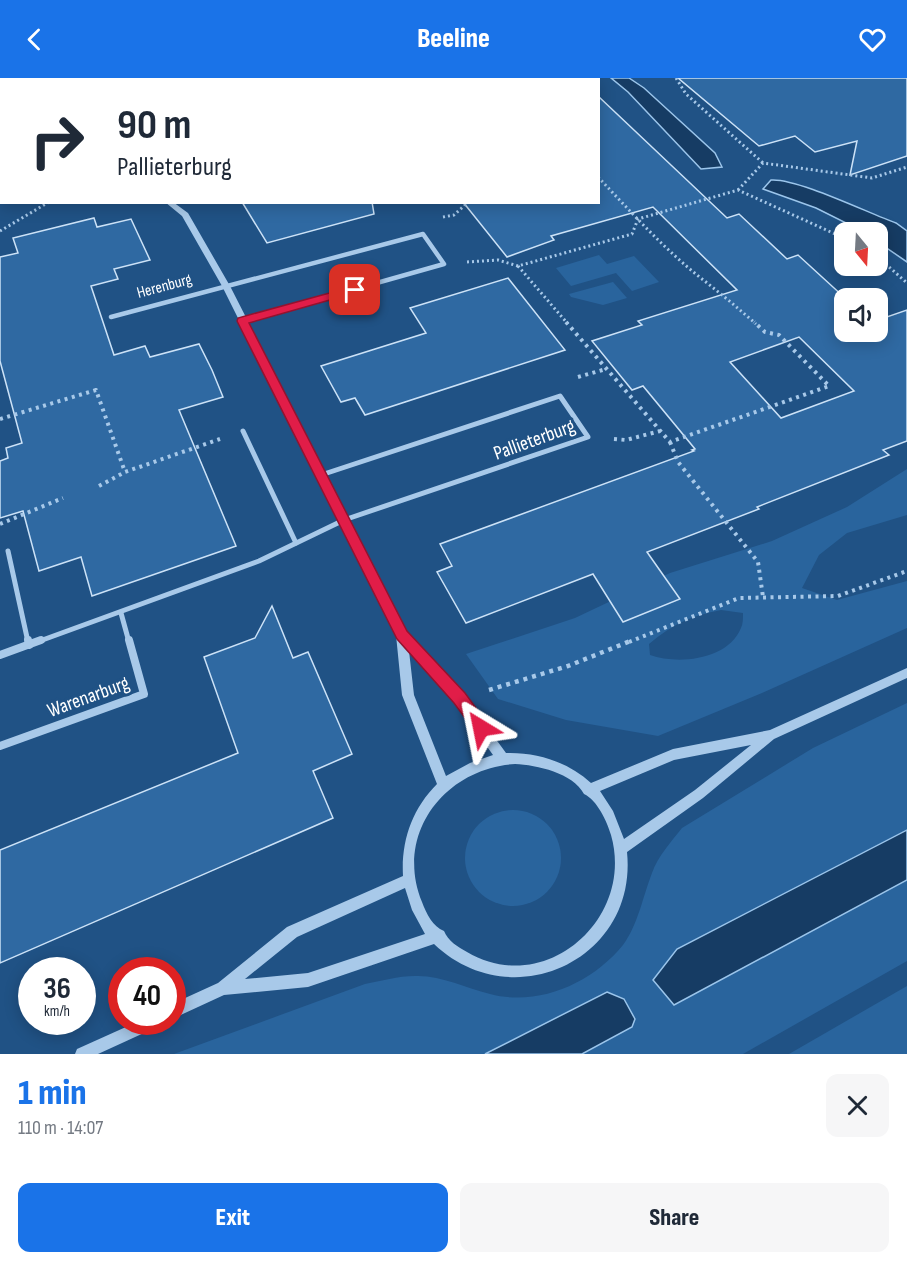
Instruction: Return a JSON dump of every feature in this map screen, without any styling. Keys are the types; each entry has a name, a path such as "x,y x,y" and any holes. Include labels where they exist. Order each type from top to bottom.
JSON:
{"street":[{"name":"Herenburg","path":"171,204 185,215 226,286 402,635 459,698 503,759"},
{"path":"226,286 423,234 444,264 242,321"},
{"name":"Herenburg","path":"111,316 226,286"},
{"name":"Pallieterburg","path":"321,476 560,396 588,437 344,520"},
{"path":"243,431 296,543"},
{"path":"0,655 121,613 259,561 344,520"},
{"path":"8,551 29,645"},
{"name":"Warenarburg","path":"0,746 144,694 121,613"},
{"name":"Herenburg","path":"402,635 408,695 443,784"},
{"path":"588,790 673,755 771,735 907,673"},
{"path":"621,849 699,794 771,735"},
{"path":"503,759 521,759 557,768 588,790 609,817 621,849 623,873 619,896 610,918 596,938 578,954 555,965 531,970 506,970 481,965 458,952 439,936 420,910 410,879 408,857 411,836 418,816 429,799 443,784 471,767 503,759"},
{"path":"186,1005 223,988 292,932 410,879"},
{"path":"223,988 308,980 439,936"},
{"path":"82,1054 124,1035"}],"path":[{"path":"676,78 686,94 763,164 872,178 907,167"},
{"path":"638,219 738,190 763,164"},
{"path":"600,179 638,219 702,279 719,290 765,332 779,335 830,386 670,442"},
{"path":"738,190 834,233"},
{"path":"0,231 46,204"},
{"path":"444,264 498,260 518,266 632,234 638,219"},
{"path":"518,266 670,442 678,462 758,562 763,597"},
{"path":"888,266 907,283"},
{"path":"0,419 96,390 125,472"},
{"path":"99,486 125,472 243,431"},
{"path":"588,437 626,440 660,431"},
{"path":"0,524 63,498"},
{"path":"459,698 568,666 739,598 838,596 907,572"}],"shaded area":[{"path":"611,78 629,78 644,88 715,153 722,167 701,169 628,92"},
{"path":"771,180 798,184 896,223 907,231 907,262 888,249 888,222 844,222 816,208 763,189"},
{"path":"599,255 607,264 634,256 659,282 632,291 616,273 571,286 556,268"},
{"path":"613,282 627,298 603,305 571,297 569,294"},
{"path":"907,469 907,515 847,533 819,555 802,588 837,600 907,581 907,628 762,693 658,736 566,720 498,699 466,654 575,618 670,573 772,541 847,507","holes":["721,610 743,613 742,626 735,639 714,653 674,660 650,655 649,644 683,622"]},
{"path":"907,703 907,830 677,949 653,980 675,1004 907,880 907,961 743,1054 582,1054 632,1027 607,992 485,1054 174,1054 365,984 390,979 425,976 509,997 545,994 580,981 596,971 623,945 636,919 658,861 682,828 813,748"},
{"path":"513,810 531,814 547,824 557,840 561,858 557,876 547,892 531,902 513,906 495,902 479,892 469,876 465,858 469,840 479,824 495,814"},
{"path":"907,830 907,880 674,1005 653,980 677,949"},
{"path":"907,986 907,1054 789,1054"},
{"path":"607,992 624,999 635,1019 632,1027 582,1054 485,1054"}],"building":[{"path":"678,78 907,78 907,156 850,175 857,141 815,152 795,136 759,146"},
{"path":"600,98 727,218 739,214 787,259 798,255 834,288 834,342 888,342 888,317 907,310 907,441 883,450 889,455 647,552 680,599 623,622 593,574 466,623 437,572 452,566 440,544 695,449 643,386 632,390 592,341 642,325 638,321 737,290 653,207 551,236 554,240 507,257 465,204 600,204","holes":["799,337 854,391 781,418 730,362"]},
{"path":"243,204 372,204 374,214 267,243"},
{"path":"94,218 97,227 131,219 150,260 114,269 118,279 91,286 114,355 145,346 150,357 199,344 212,370 223,397 179,410 236,546 92,596 81,557 39,571 23,511 0,518 0,461 8,458 6,448 22,443 0,361 0,257 18,253 13,238"},
{"path":"508,278 565,350 365,415 355,398 341,402 321,366 426,333 410,308"},
{"path":"272,606 293,658 308,652 352,754 313,771 333,818 0,963 0,850 238,753 204,657 255,638"}],"route":[{"path":"355,290 242,321 402,635 459,698 481,728"}]}
